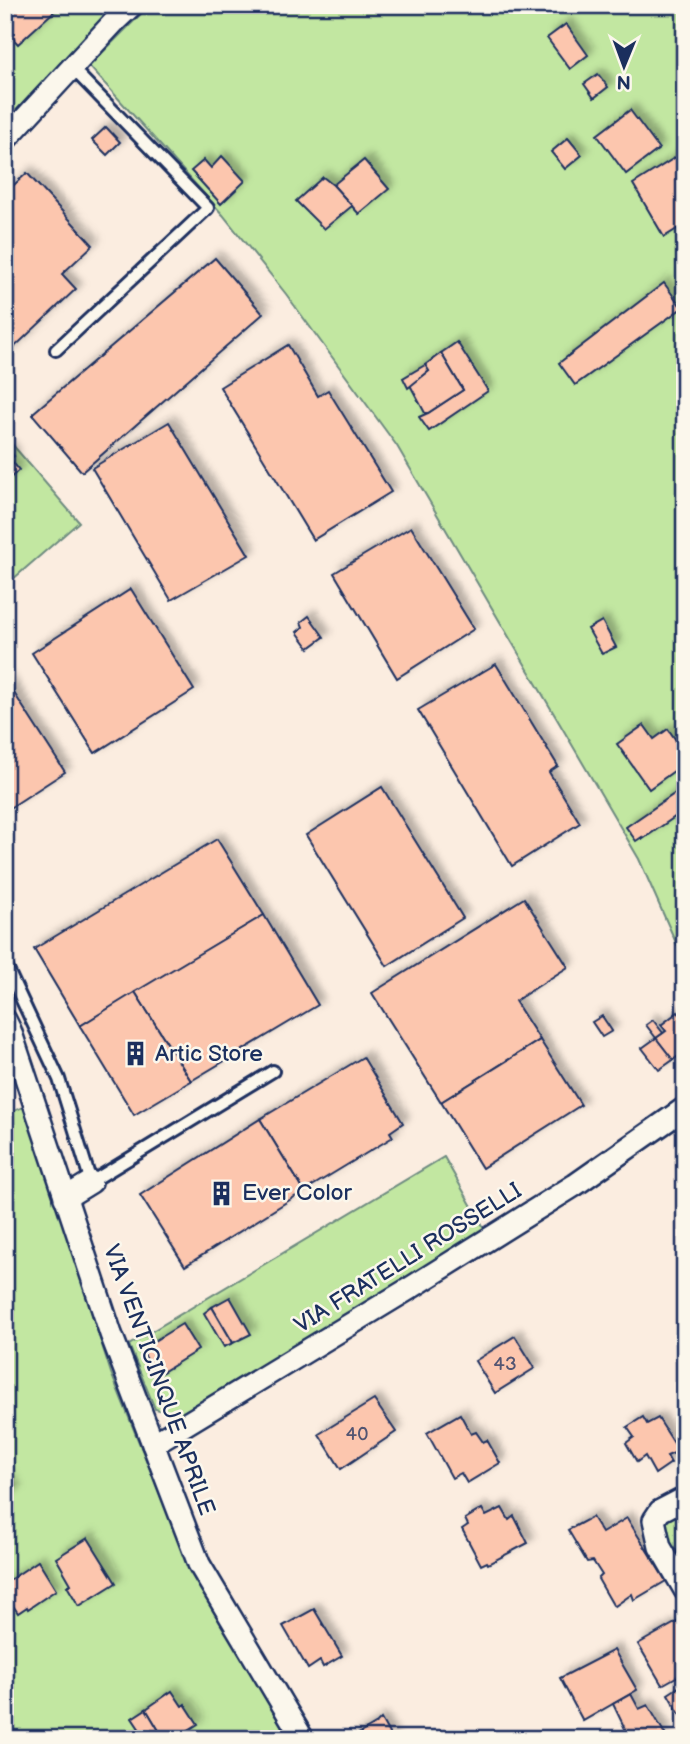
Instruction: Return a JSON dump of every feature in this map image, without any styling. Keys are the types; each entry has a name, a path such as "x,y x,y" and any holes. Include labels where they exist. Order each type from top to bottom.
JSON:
{"street":[{"path":"5,140 132,5"},
{"name":"VIA VENTICINQUE APRILE","path":"5,1020 111,1334 199,1564 303,1739"},
{"name":"VIA FRATELLI ROSSELLI","path":"153,1444 575,1185 685,1108"},
{"path":"65,1198 91,1182"},
{"path":"685,1498 660,1511 654,1520 660,1547 685,1590"}],"lane":[{"path":"56,350 208,208 72,68"},
{"path":"5,964 59,1079 91,1182 273,1071"}],"green space":[{"path":"5,5 126,5 5,124"},
{"path":"150,5 685,5 685,963 639,859 397,446 286,294 223,215 89,66"},
{"path":"5,436 79,522 5,586"},
{"path":"25,1106 111,1373 190,1569 291,1739 5,1739 5,1115"},
{"path":"444,1157 487,1233 186,1416 155,1409 129,1345"},
{"path":"685,1505 685,1577 666,1545 665,1516"}],"building":[{"path":"5,5 61,5 18,44 5,30"},
{"path":"566,24 588,55 570,69 547,38"},
{"path":"598,74 608,87 594,98 584,84"},
{"path":"630,110 659,149 626,174 597,135"},
{"path":"106,127 120,142 107,155 92,140"},
{"path":"568,138 582,155 565,169 551,152"},
{"path":"222,156 245,181 221,204 191,171 204,160 211,168"},
{"path":"676,157 685,172 685,224 664,237 633,184"},
{"path":"364,160 389,189 359,214 333,185"},
{"path":"27,173 93,245 62,274 76,289 6,355 5,193"},
{"path":"323,177 352,206 324,229 296,201"},
{"path":"215,258 263,314 82,472 33,413"},
{"path":"664,283 682,308 575,385 559,363"},
{"path":"457,342 488,391 429,431 419,417 463,390 441,353"},
{"path":"288,345 318,396 328,390 391,492 313,540 220,387"},
{"path":"441,353 463,390 425,413 410,385 429,371 425,365"},
{"path":"425,365 429,371 408,388 403,378"},
{"path":"169,422 249,555 171,600 92,468"},
{"path":"5,445 14,456 10,459 19,470 5,483"},
{"path":"411,527 474,629 397,678 334,573"},
{"path":"131,589 194,690 95,753 32,653"},
{"path":"309,616 324,637 309,648 297,632 303,627 301,622"},
{"path":"602,621 616,647 602,654 588,629"},
{"path":"496,664 558,766 549,772 580,823 512,866 418,710"},
{"path":"5,679 65,772 5,811"},
{"path":"644,725 654,739 668,729 685,753 685,763 649,789 617,744"},
{"path":"382,787 463,918 387,966 306,835"},
{"path":"677,792 684,802 676,810 679,814 636,841 626,827"},
{"path":"217,839 264,915 80,1026 34,949"},
{"path":"524,898 568,967 515,1001 540,1040 441,1102 372,993"},
{"path":"264,915 318,1005 191,1081 135,992"},
{"name":"Artic Store","path":"135,992 191,1081 134,1115 80,1026"},
{"path":"678,1012 685,1021 685,1051 673,1060 656,1038 666,1031 661,1025"},
{"path":"602,1016 612,1031 602,1037 592,1022"},
{"path":"653,1020 663,1033 656,1038 646,1025"},
{"path":"656,1038 673,1060 659,1070 642,1048"},
{"path":"540,1040 581,1105 482,1168 441,1102"},
{"path":"363,1057 403,1123 390,1132 393,1137 304,1191 260,1119"},
{"name":"Ever Color","path":"260,1119 304,1191 185,1266 140,1195"},
{"path":"230,1297 251,1334 233,1343 212,1307"},
{"path":"212,1307 233,1343 224,1347 204,1313"},
{"path":"182,1324 198,1350 156,1376 141,1349"},
{"path":"515,1336 535,1368 495,1393 475,1361"},
{"path":"374,1400 396,1432 341,1469 319,1434"},
{"path":"460,1414 471,1434 476,1432 483,1442 487,1440 500,1463 467,1483 461,1473 452,1478 427,1433"},
{"path":"643,1417 647,1424 658,1418 679,1451 667,1456 671,1463 655,1474 645,1456 637,1462 626,1443 634,1437 627,1427"},
{"path":"5,1477 15,1492 5,1499"},
{"path":"502,1508 509,1520 514,1516 528,1543 481,1565 462,1529 468,1525 465,1519 482,1509 486,1516"},
{"path":"592,1517 602,1533 627,1518 666,1581 634,1600 632,1594 613,1605 598,1579 602,1575 593,1561 587,1562 568,1530"},
{"path":"88,1538 116,1583 79,1606 67,1586 71,1584 56,1558"},
{"path":"38,1561 56,1590 18,1613 5,1594 5,1583"},
{"path":"314,1609 342,1656 323,1667 320,1661 308,1669 283,1626"},
{"path":"684,1618 685,1672 662,1685 638,1644"},
{"path":"614,1650 637,1690 583,1721 560,1678"},
{"path":"685,1683 685,1718 683,1720 668,1694"},
{"path":"172,1691 182,1706 185,1704 198,1724 174,1739 164,1739 146,1709"},
{"path":"631,1694 639,1709 648,1705 665,1734 656,1739 629,1737 613,1704"},
{"path":"146,1709 164,1739 146,1739 132,1718"},
{"path":"381,1719 392,1739 350,1739 377,1723"}],"place":[{"name":"Artic Store","path":"135,1054"},
{"name":"Ever Color","path":"222,1193"}]}
